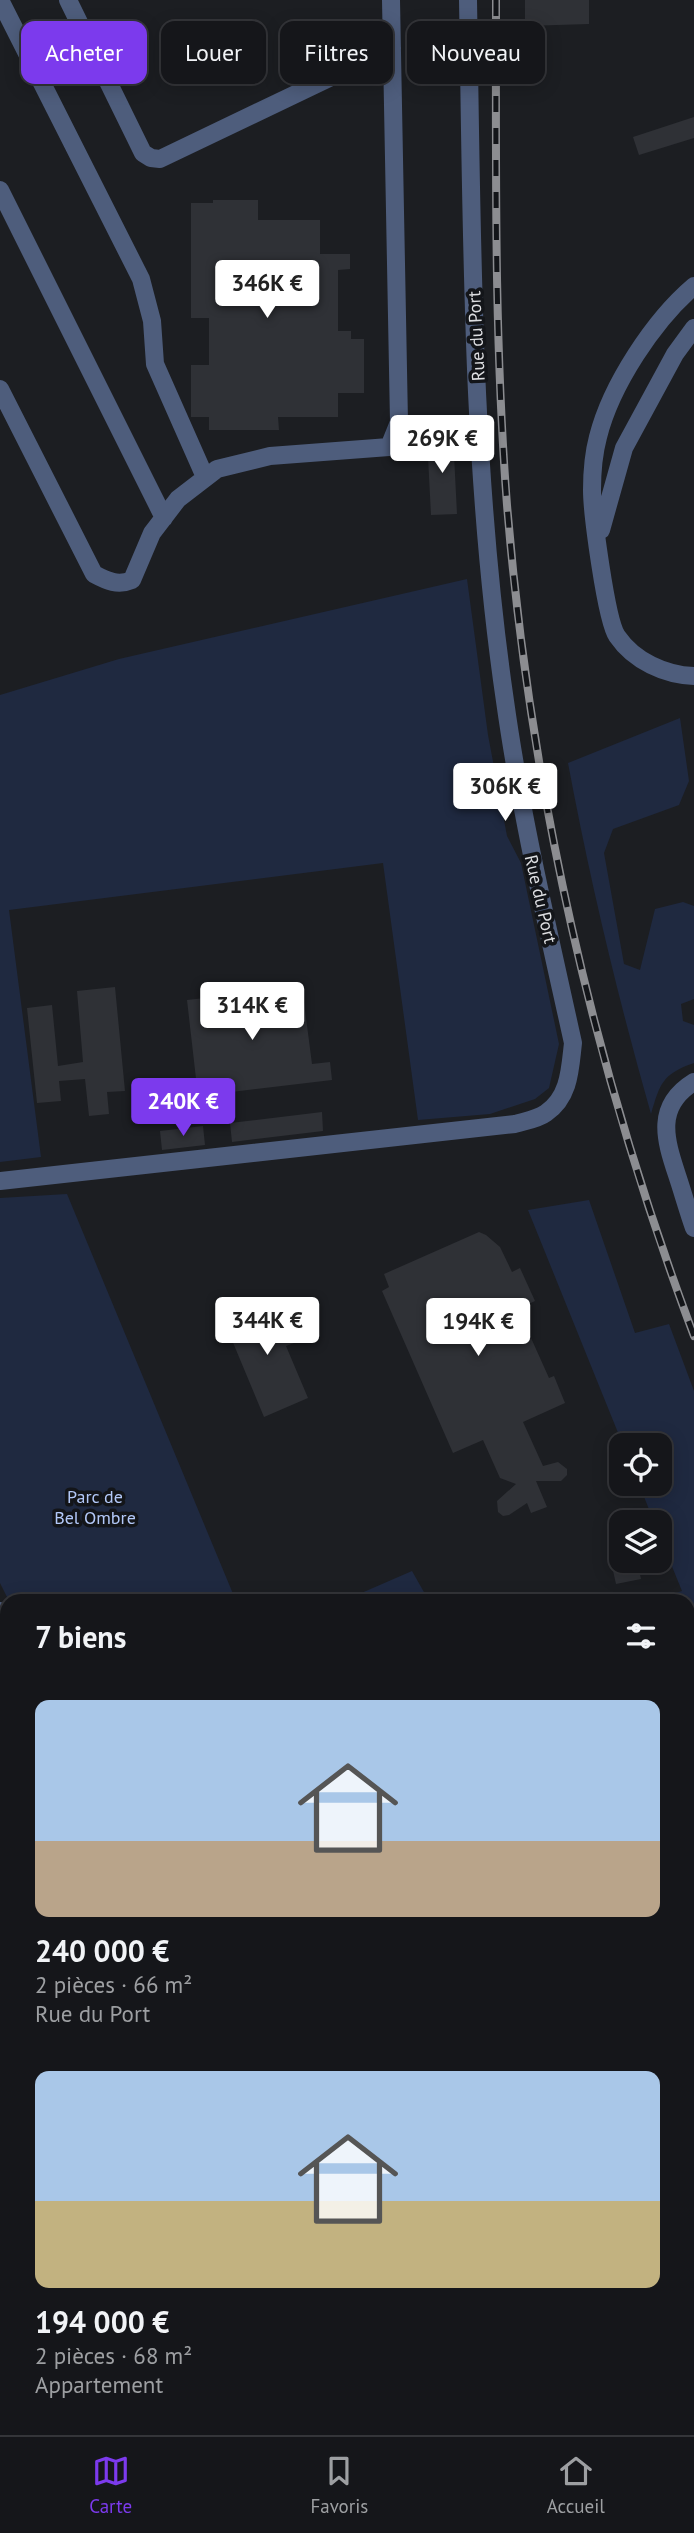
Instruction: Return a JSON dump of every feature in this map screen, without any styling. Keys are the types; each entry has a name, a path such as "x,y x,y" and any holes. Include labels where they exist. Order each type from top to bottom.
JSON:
{"street":[{"path":"0,0 141,279 152,321 155,364 205,477"},
{"path":"68,0 143,153 151,158 160,159 317,84"},
{"path":"391,0 391,21"},
{"name":"Rue du Port","path":"0,1181 515,1124 546,1114 563,1097 570,1071 573,1043 525,826 505,699 490,573 473,280 468,0"},
{"path":"0,389 94,574 109,582 124,583 132,580 152,533 178,499 217,469 271,456 389,447 399,422 393,84"},
{"path":"0,190 164,518"},
{"path":"694,286 660,323 632,363 612,400 598,437 592,489 603,580 615,634 637,657 664,672 694,676"},
{"path":"598,540 624,448 675,354 694,328"},
{"path":"694,1082 684,1088 672,1104 665,1131 667,1146 694,1228"}],"green space":[{"path":"467,579 488,735 507,836 521,863 559,1044 549,1088 535,1099 490,1114 418,1120 383,863 9,910 41,1157 0,1162 0,695 119,659"},
{"path":"680,718 689,781 679,805 613,829 604,853 624,964 640,970 655,909 683,902 694,906 694,999 681,1004 683,1021 694,1025 694,1063 675,1071 664,1081 651,1114 605,939 568,763"},
{"name":"Parc de Bel Ombre","path":"67,1194 233,1594 6,1594 0,1583 0,1198"},
{"path":"589,1200 635,1333 669,1324 694,1391 694,1594 673,1594 682,1591 672,1566 672,1510 649,1510 644,1496 672,1496 672,1433 618,1433 528,1210"},
{"path":"412,1571 425,1594 359,1594"}],"building":[{"path":"525,0 589,0 589,24 545,25 545,21 525,21"},
{"path":"694,117 694,138 639,155 633,137"},
{"path":"213,200 258,200 258,220 320,220 320,254 350,254 350,269 338,270 338,331 351,331 351,339 364,339 364,393 338,393 338,417 278,417 279,430 209,430 209,417 191,417 191,365 209,365 209,318 191,318 191,203 213,203"},
{"path":"453,435 457,514 431,515 427,437"},
{"path":"115,987 125,1091 107,1092 109,1114 89,1116 85,1079 59,1081 61,1101 37,1103 27,1008 52,1005 58,1066 83,1062 77,991"},
{"path":"302,987 312,1064 330,1062 332,1080 198,1096 187,1000"},
{"path":"322,1112 323,1131 232,1142 230,1123"},
{"path":"203,1126 205,1145 162,1150 160,1131"},
{"path":"479,1232 500,1247 512,1272 520,1268 535,1301 518,1309 549,1378 554,1376 565,1403 523,1422 543,1466 558,1462 567,1469 567,1475 561,1481 536,1481 547,1507 531,1513 527,1503 509,1515 503,1516 498,1512 497,1501 516,1484 500,1478 483,1440 453,1453 382,1291 389,1287 384,1274"},
{"path":"275,1299 294,1343 286,1346 308,1398 264,1417 224,1321"},
{"path":"614,1573 640,1573 641,1579 616,1584"}],"railway":[{"path":"496,0 497,252 503,442 518,611 532,717 550,822 597,1031 658,1236 694,1336"}]}
